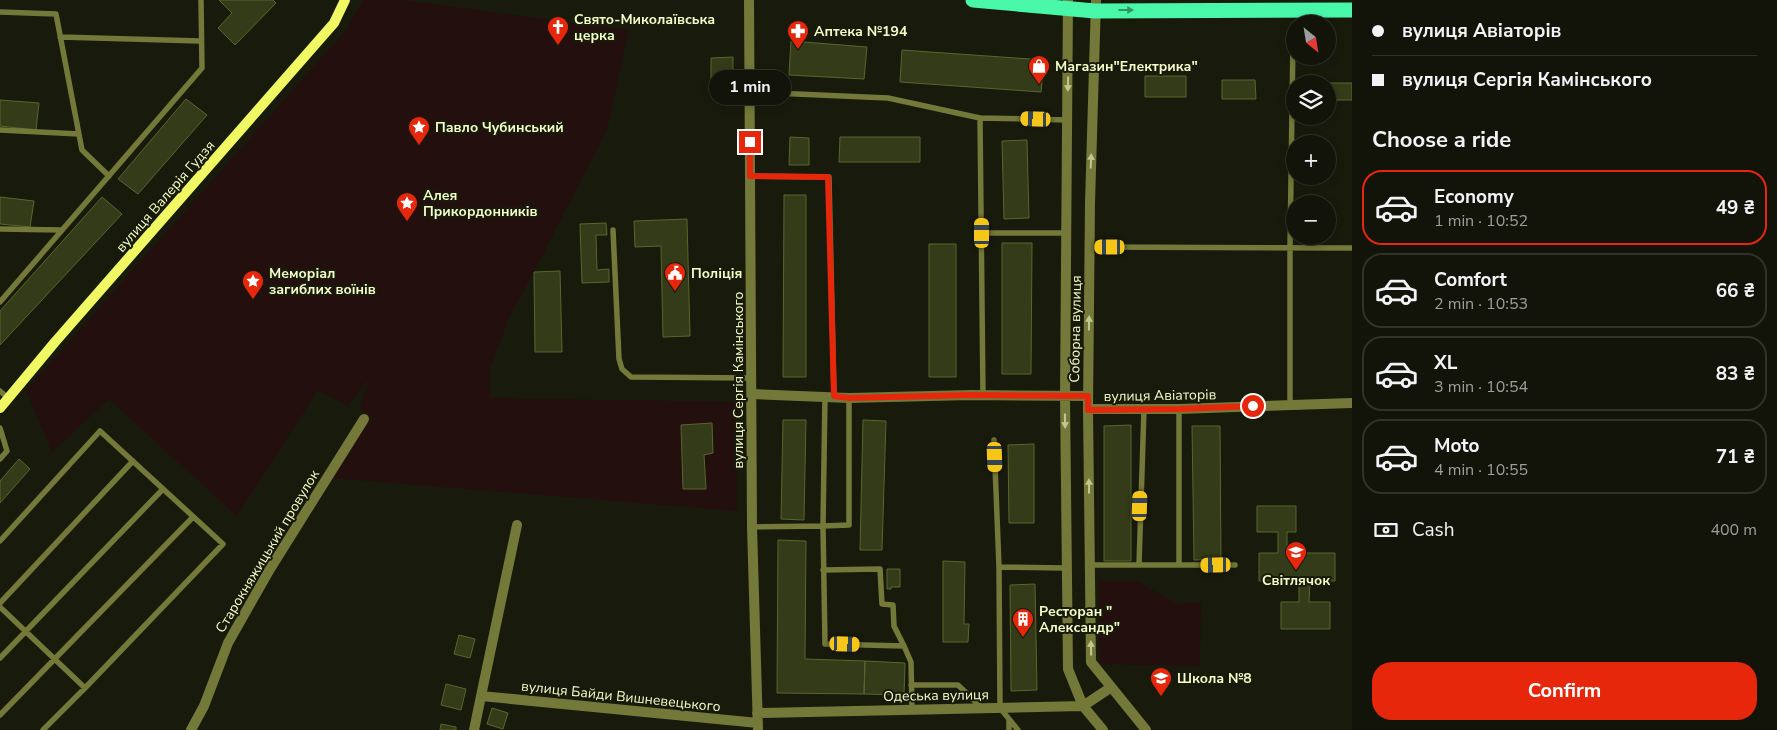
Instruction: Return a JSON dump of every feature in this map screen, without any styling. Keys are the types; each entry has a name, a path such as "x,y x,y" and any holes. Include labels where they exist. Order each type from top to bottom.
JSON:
{"highway":[{"path":"973,0 1096,5 1352,10"}],"street":[{"name":"вулиця Валерія Гудзя","path":"0,408 4,395 334,23 345,0"},
{"name":"вулиця Сергія Камінського","path":"749,0 752,527 757,722"},
{"name":"Соборна вулиця","path":"1068,4 1065,396 1068,669 1083,706 1103,730"},
{"name":"Соборна вулиця","path":"1096,5 1088,396 1091,662 1110,688 1146,730"},
{"path":"752,394 849,398 983,395 1088,396"},
{"name":"вулиця Авіаторів","path":"1088,410 1352,403"},
{"name":"Старокняжицький провулок","path":"191,730 204,706 228,643 275,561 364,419"},
{"path":"474,730 518,525"},
{"path":"1083,706 1110,688"},
{"name":"вулиця Байди Вишневецького","path":"481,696 757,722"},
{"name":"Одеська вулиця","path":"757,722 912,709 1083,706"}],"lane":[{"path":"0,302 202,68 200,41 201,0"},
{"path":"0,12 56,14 82,150 109,176"},
{"path":"60,37 200,41"},
{"path":"1290,404 1293,65"},
{"path":"750,92 888,98 980,118 1068,120"},
{"path":"980,118 983,395"},
{"path":"0,130 79,134"},
{"path":"750,176 828,177 829,396 822,526 825,644 904,646"},
{"path":"0,229 61,230"},
{"path":"613,230 619,359 622,369 632,377 752,378"},
{"path":"982,233 1066,233"},
{"path":"1090,247 1352,248"},
{"path":"752,527 849,525 849,398"},
{"path":"1139,565 1144,409"},
{"path":"1179,409 1179,565"},
{"path":"0,428 7,451 0,459"},
{"path":"0,541 100,431 222,544 43,730"},
{"path":"994,440 999,567 1000,708 1018,730"},
{"path":"0,603 133,461"},
{"path":"0,658 163,489"},
{"path":"0,715 193,517"},
{"path":"1089,565 1235,564"},
{"path":"999,567 1066,568"},
{"path":"824,570 880,569 882,604 893,605 894,626 911,662 912,709"},
{"path":"0,608 85,688"},
{"path":"912,685 958,685 982,708"},
{"path":"1009,720 1010,730"}],"shaded area":[{"path":"363,0 403,0 629,30 607,130 512,311 490,368 490,398 738,402 737,511 332,478 372,416 359,409 370,377 348,406 318,390 237,516 109,399 52,452 26,390 346,30"},
{"path":"1098,581 1137,581 1177,604 1201,602 1200,666 1100,664"}],"building":[{"path":"219,0 273,0 276,3 235,45 218,28 232,13"},
{"path":"791,41 867,47 864,79 789,75"},
{"path":"902,50 1044,60 1041,92 900,82"},
{"path":"733,57 733,78 711,79 711,58"},
{"path":"1145,76 1186,76 1186,97 1145,97"},
{"path":"1222,80 1255,80 1256,99 1222,99"},
{"path":"1336,83 1352,83 1352,100 1336,100"},
{"path":"186,99 207,115 138,194 118,179"},
{"path":"0,100 39,103 36,130 0,126"},
{"path":"790,137 809,138 809,165 789,165"},
{"path":"840,137 920,137 920,162 839,162"},
{"path":"1027,140 1029,218 1004,219 1002,141"},
{"path":"784,195 806,195 806,377 783,377"},
{"path":"0,197 34,201 30,227 0,224"},
{"path":"102,197 122,214 0,345 0,311"},
{"name":"Поліція","path":"687,219 690,336 663,337 661,246 635,247 634,221"},
{"path":"606,223 607,235 596,235 597,270 609,269 609,282 582,283 580,224"},
{"path":"1002,243 1032,243 1031,374 1002,374"},
{"path":"929,244 956,244 956,377 929,377"},
{"path":"560,271 562,352 535,352 534,272"},
{"path":"783,420 806,420 804,520 781,519"},
{"path":"863,420 886,421 882,550 860,550"},
{"path":"712,423 713,453 704,455 706,489 683,489 681,425"},
{"path":"1131,425 1131,561 1104,561 1104,426"},
{"path":"1192,426 1220,426 1221,559 1194,560"},
{"path":"1034,444 1034,523 1009,523 1008,445"},
{"path":"19,459 30,469 0,503 0,481"},
{"path":"1257,506 1296,506 1296,532 1287,532 1287,553 1335,553 1335,581 1310,581 1309,602 1330,602 1330,629 1281,629 1281,602 1299,602 1299,581 1259,581 1259,553 1278,553 1278,532 1257,532"},
{"path":"778,540 806,541 805,659 865,661 864,694 777,693"},
{"path":"943,561 965,562 964,624 969,624 968,642 943,642"},
{"path":"887,569 900,569 900,587 887,589"},
{"name":"Ресторан \" Александр\"","path":"1035,584 1037,690 1011,691 1010,585"},
{"path":"459,635 475,639 470,658 454,654"},
{"path":"865,661 905,663 904,695 864,694"},
{"path":"446,684 466,689 461,710 441,705"},
{"path":"492,708 508,713 503,729 487,724"},
{"path":"441,724 456,727 456,730 440,730"}],"place":[{"name":"Свято-Миколаївська церка","path":"558,46"},
{"name":"Аптека №194","path":"798,50"},
{"name":"Магазин\"Електрика\"","path":"1039,85"},
{"name":"Павло Чубинський","path":"419,146"},
{"name":"Алея Прикордонників","path":"407,222"},
{"name":"Поліція","path":"675,292"},
{"name":"Меморіал загиблих воїнів","path":"253,300"},
{"name":"Світлячок","path":"1296,571"},
{"name":"Ресторан \" Александр\"","path":"1023,638"},
{"name":"Школа №8","path":"1161,697"}],"route":[{"path":"750,142 750,176 828,177 834,396 849,398 971,395 1088,396 1088,410 1253,406"}]}
